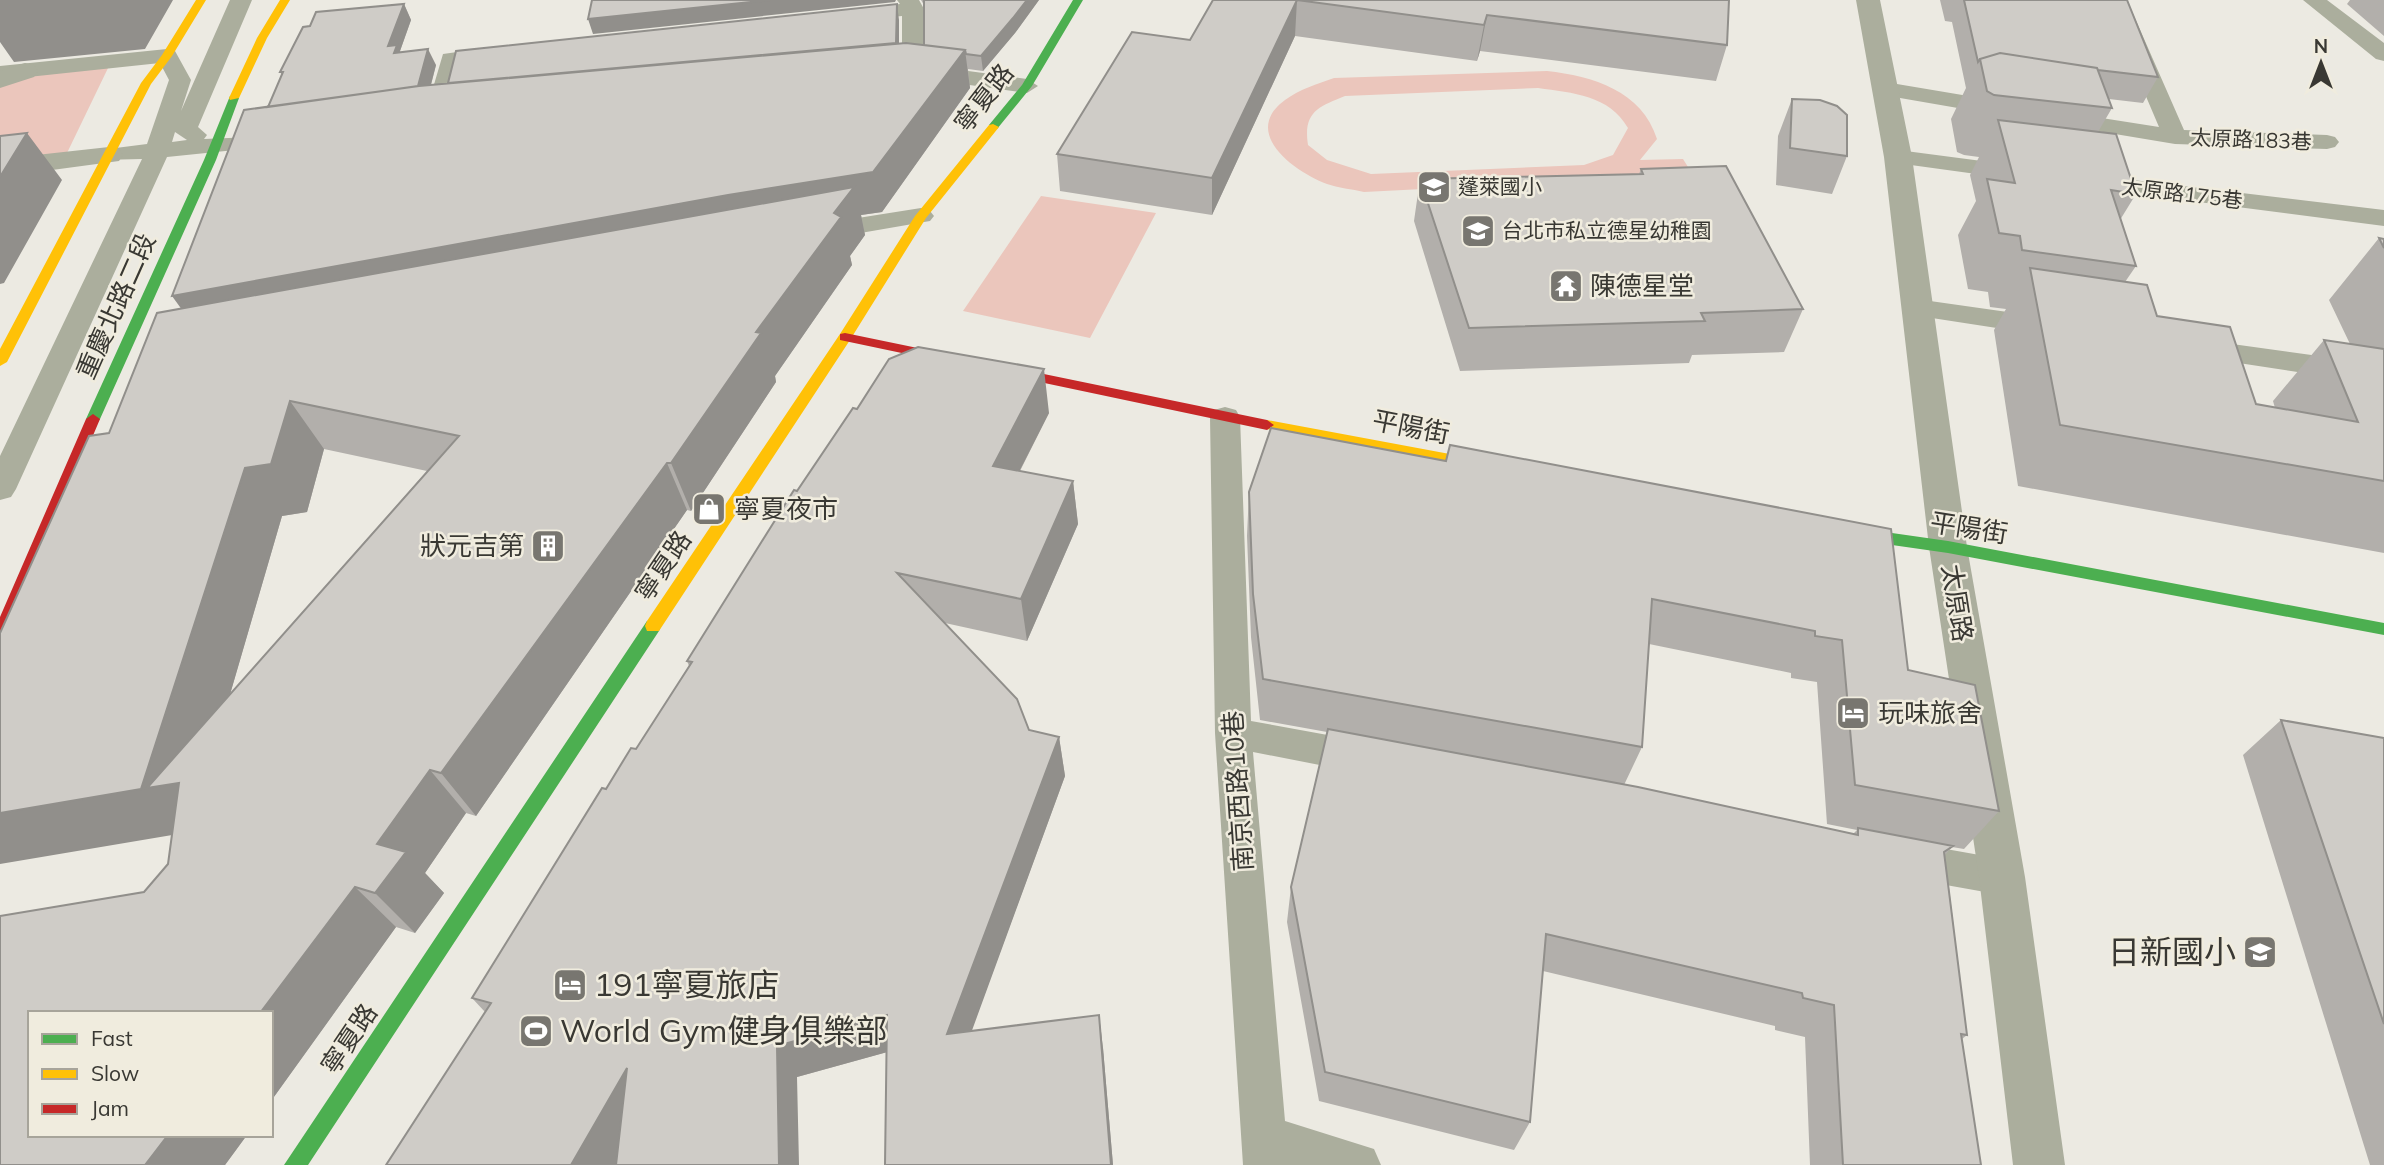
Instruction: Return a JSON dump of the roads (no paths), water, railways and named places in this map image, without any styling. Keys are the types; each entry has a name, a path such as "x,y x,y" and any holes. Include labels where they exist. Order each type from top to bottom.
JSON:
{"street":[{"path":"0,362 146,83 167,56 201,0"},
{"name":"重慶北路二段","path":"0,636 116,364 216,145 221,126 269,25 285,0"},
{"name":"寧夏路","path":"295,1165 845,337 921,216 1027,86 1077,0"},
{"name":"太原路","path":"1867,0 1898,157 1948,547 2001,877 2039,1165"},
{"path":"0,80 12,72"},
{"path":"0,153 68,145"},
{"path":"0,168 109,155"},
{"name":"平陽街","path":"845,337 1225,417 1510,470"},
{"name":"平陽街","path":"1823,528 1948,547 2384,629"}],"lane":[{"path":"216,145 185,130 241,0"},
{"name":"太原路183巷","path":"2116,0 2175,137"},
{"path":"2314,0 2384,54"},
{"path":"832,17 910,4 913,71"},
{"path":"436,115 452,59 520,51"},
{"path":"0,489 158,150 180,80 167,56 12,72"},
{"path":"885,73 913,71 1027,86"},
{"name":"太原路183巷","path":"1885,89 2175,137 2326,142"},
{"path":"411,119 464,112"},
{"path":"109,155 269,139"},
{"name":"太原路175巷","path":"1898,157 2384,218"},
{"path":"792,237 921,216"},
{"path":"1916,308 2068,330"},
{"path":"2164,344 2384,375"},
{"path":"116,364 156,356"},
{"name":"南京西路10巷","path":"1225,417 1233,733 1264,1151"},
{"path":"1233,733 1396,764"},
{"path":"1870,853 2001,877"},
{"path":"1264,1151 1357,1165"}],"place":[{"name":"蓬萊國小","path":"1434,187"},
{"name":"台北市私立德星幼稚園","path":"1478,231"},
{"name":"陳德星堂","path":"1566,286"},
{"name":"寧夏夜市","path":"709,509"},
{"name":"狀元吉第","path":"548,546"},
{"name":"玩味旅舍","path":"1853,713"},
{"name":"日新國小","path":"2260,952"},
{"name":"191寧夏旅店","path":"570,985"},
{"name":"World Gym健身俱樂部","path":"536,1031"}]}
